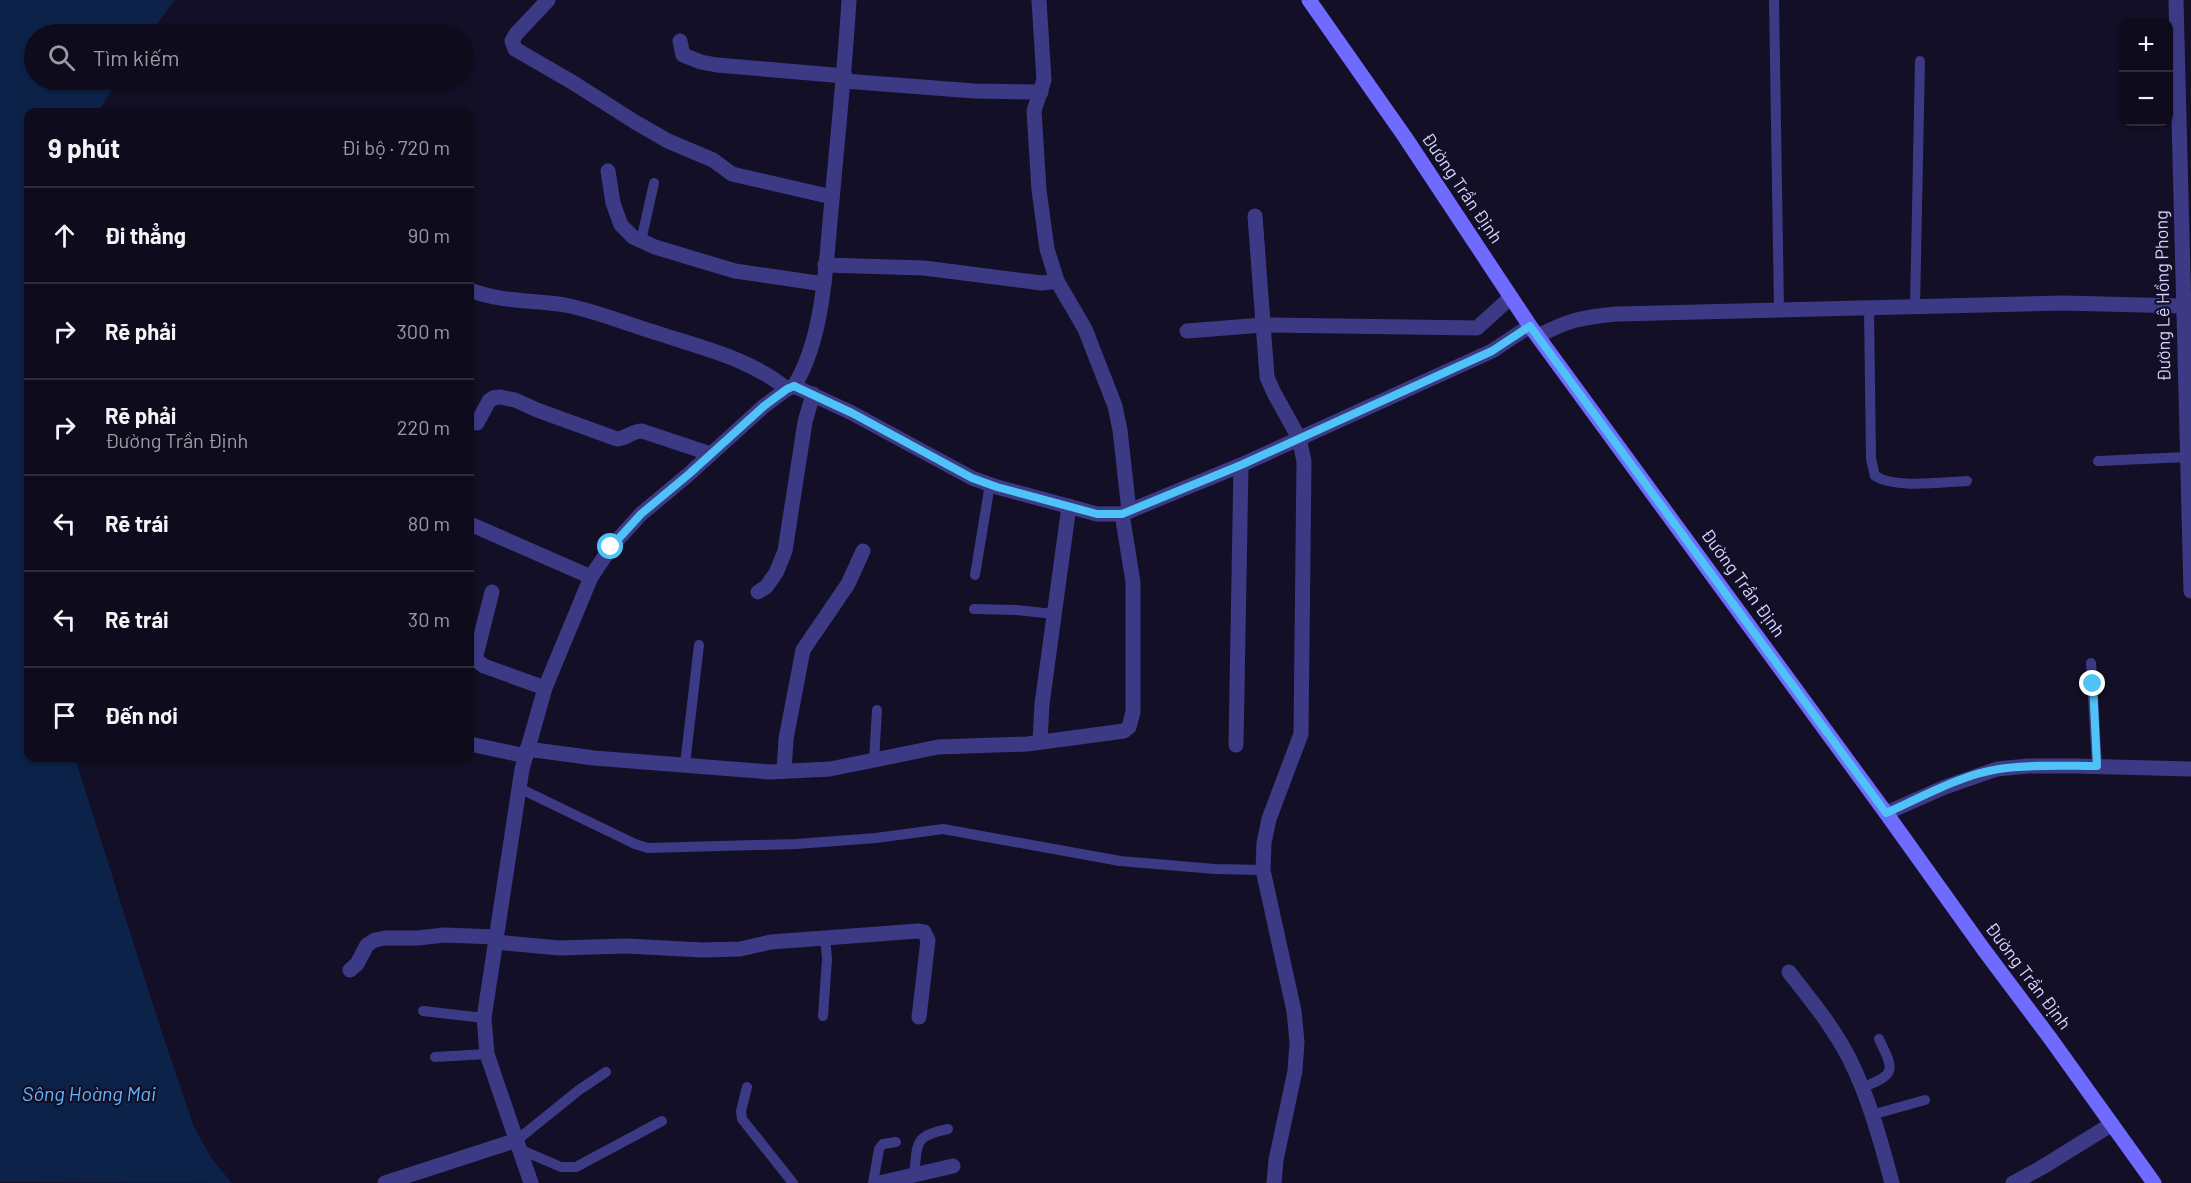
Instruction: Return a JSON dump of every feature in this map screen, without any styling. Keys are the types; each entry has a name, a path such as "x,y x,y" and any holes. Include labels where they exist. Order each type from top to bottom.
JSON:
{"main road":[{"name":"Đường Trần Định","path":"1309,0 1405,137 1534,331 2154,1183"}],"street":[{"path":"548,0 516,34 512,41 515,49 635,122 668,141 713,160 732,174 832,197"},
{"path":"531,1183 488,1054 484,1018 519,788 527,753 545,688 591,577 611,547 641,514 764,406 791,387 807,361 824,284 845,79 849,0"},
{"path":"474,745 527,753 685,764 739,771 784,771 830,769 938,747 993,746 1118,733 1129,727 1131,721 1133,582 1125,512 1120,430 1115,406 1085,329 1057,281 1047,249 1039,190 1034,111 1044,80 1040,0"},
{"name":"Đường Lê Hồng Phong","path":"2176,0 2191,591"},
{"path":"680,41 683,55 701,62 732,67 974,91 1041,92"},
{"path":"608,171 613,202 621,225 626,232 641,241 735,271 824,284"},
{"path":"1255,216 1267,377 1299,438 1304,461 1301,734 1269,819 1264,843 1263,870 1294,1011 1297,1042 1295,1071 1276,1160 1274,1183"},
{"path":"825,265 924,268 1042,283 1057,281"},
{"path":"474,291 507,300 543,302 583,309 716,350 791,387 813,394 852,413 972,478 1097,514 1125,512 1241,465 1534,331 1583,317 1617,314 2062,303 2183,306"},
{"path":"1187,332 1263,324 1477,327 1511,297"},
{"path":"758,592 766,587 776,573 785,551 805,422 813,394"},
{"path":"477,423 489,401 500,397 515,400 617,439 642,431 711,454"},
{"path":"1236,745 1241,465"},
{"path":"1040,741 1042,704 1069,506"},
{"path":"474,526 591,577"},
{"path":"784,771 786,739 803,650 848,584 862,551"},
{"path":"492,592 474,659 484,666 545,688"},
{"path":"1886,813 1945,787 1997,770 2028,766 2191,769"},
{"path":"350,970 357,964 368,945 375,940 385,938 444,935 559,948 626,946 703,950 740,949 771,942 904,930 924,932 928,940 919,1017"},
{"path":"1789,972 1835,1034 1850,1060 1871,1115 1892,1183"},
{"path":"2013,1183 2112,1124"},
{"path":"385,1183 518,1144"},
{"path":"879,1183 953,1166"}],"lane":[{"path":"1774,0 1779,310"},
{"path":"1915,307 1920,62"},
{"path":"641,241 654,183"},
{"path":"1869,308 1871,459 1875,476 1888,481 1905,483 1967,481"},
{"path":"2098,461 2187,457"},
{"path":"975,575 990,484"},
{"path":"974,609 1054,614"},
{"path":"685,764 699,645"},
{"path":"2091,663 2097,766"},
{"path":"874,761 877,710"},
{"path":"519,788 635,844 648,848 796,844 876,838 943,829 1120,861 1215,869 1263,870"},
{"path":"823,1016 827,959 825,938"},
{"path":"423,1011 484,1018"},
{"path":"1861,1088 1883,1079 1891,1068 1879,1039"},
{"path":"435,1057 488,1054"},
{"path":"606,1072 579,1090 518,1144 561,1167 576,1167 662,1121"},
{"path":"747,1087 741,1111 742,1119 793,1183"},
{"path":"1871,1115 1925,1100"},
{"path":"914,1175 920,1140 929,1132 948,1129"},
{"path":"873,1183 879,1149 883,1144 896,1143"}],"water":[{"name":"Sông Hoàng Mai","path":"0,0 175,0 157,24 24,24 24,90 112,90 100,108 24,108 24,762 76,762 194,1127 212,1159 232,1183 0,1182"}],"route":[{"path":"611,547 641,514 764,406 794,386 852,413 972,478 1097,514 1122,514 1241,465 1492,351 1530,326 1886,813 1945,787 1997,770 2028,766 2097,766 2093,684"}]}
